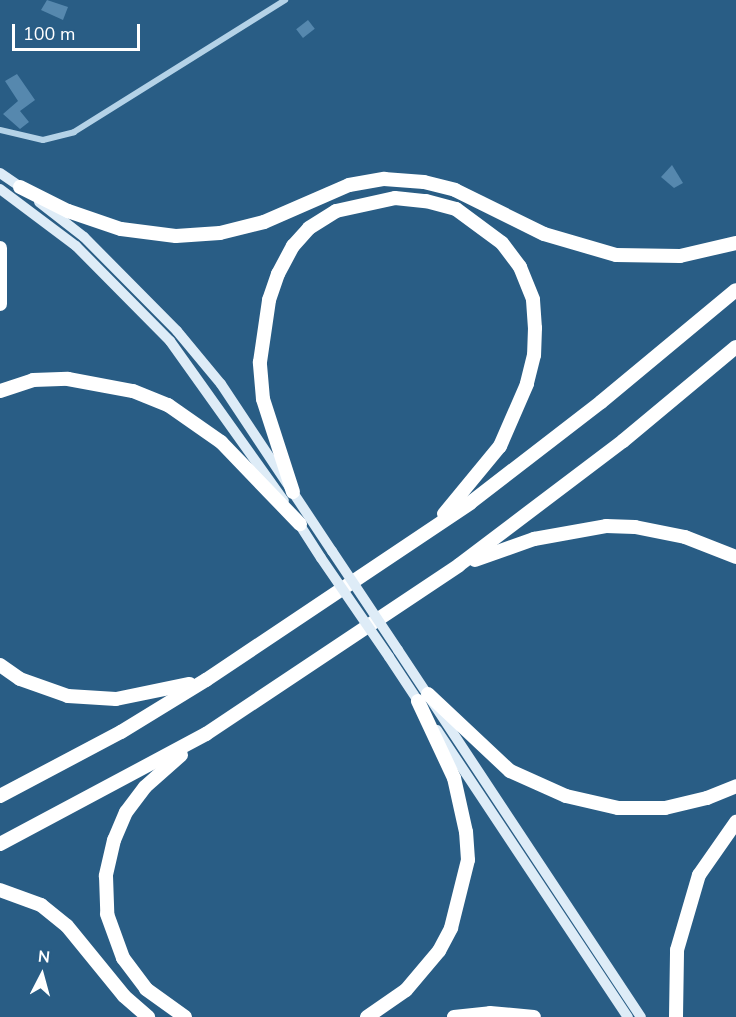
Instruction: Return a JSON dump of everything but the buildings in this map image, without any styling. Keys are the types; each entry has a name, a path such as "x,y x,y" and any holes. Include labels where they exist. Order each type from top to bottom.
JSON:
{"highway":[{"path":"20,187 68,211 121,229 176,236 220,232 264,222 349,185 384,179 455,190 544,234 616,255 680,256 736,243"},
{"path":"293,492 263,399 260,362 269,300 278,274 293,246 309,228 336,211 395,198 436,203 456,209 502,243 520,267 533,300 536,328 534,356 527,384 500,446 429,532"},
{"path":"0,248 0,304"},
{"path":"0,796 121,732 206,680 429,532 601,402 736,290"},
{"path":"0,844 206,735 459,565 623,441 736,347"},
{"path":"0,391 33,380 68,379 134,391 168,405 221,442 300,524"},
{"path":"459,565 534,539 606,526 636,527 685,537 736,557"},
{"path":"0,665 20,679 68,696 116,699 153,694 206,680"},
{"path":"423,698 510,771 566,796 618,808 665,808 707,798 736,786"},
{"path":"367,1017 406,990 439,951 451,928 468,860 465,823 454,778 424,722 423,698"},
{"path":"185,1017 146,989 123,958 107,914 106,876 114,840 126,812 146,787 206,735"},
{"path":"676,1017 676,950 699,874 736,822"},
{"path":"0,890 41,905 67,926 124,996 148,1017"},
{"path":"454,1017 490,1013 534,1017"}],"street":[{"path":"0,130 42,140 74,132 285,0"},
{"path":"0,173 84,237 177,331 221,384 332,551 394,653 628,1017"},
{"path":"0,189 75,246 170,341 300,524 321,558 394,653"},
{"path":"423,698 641,1017"}]}
